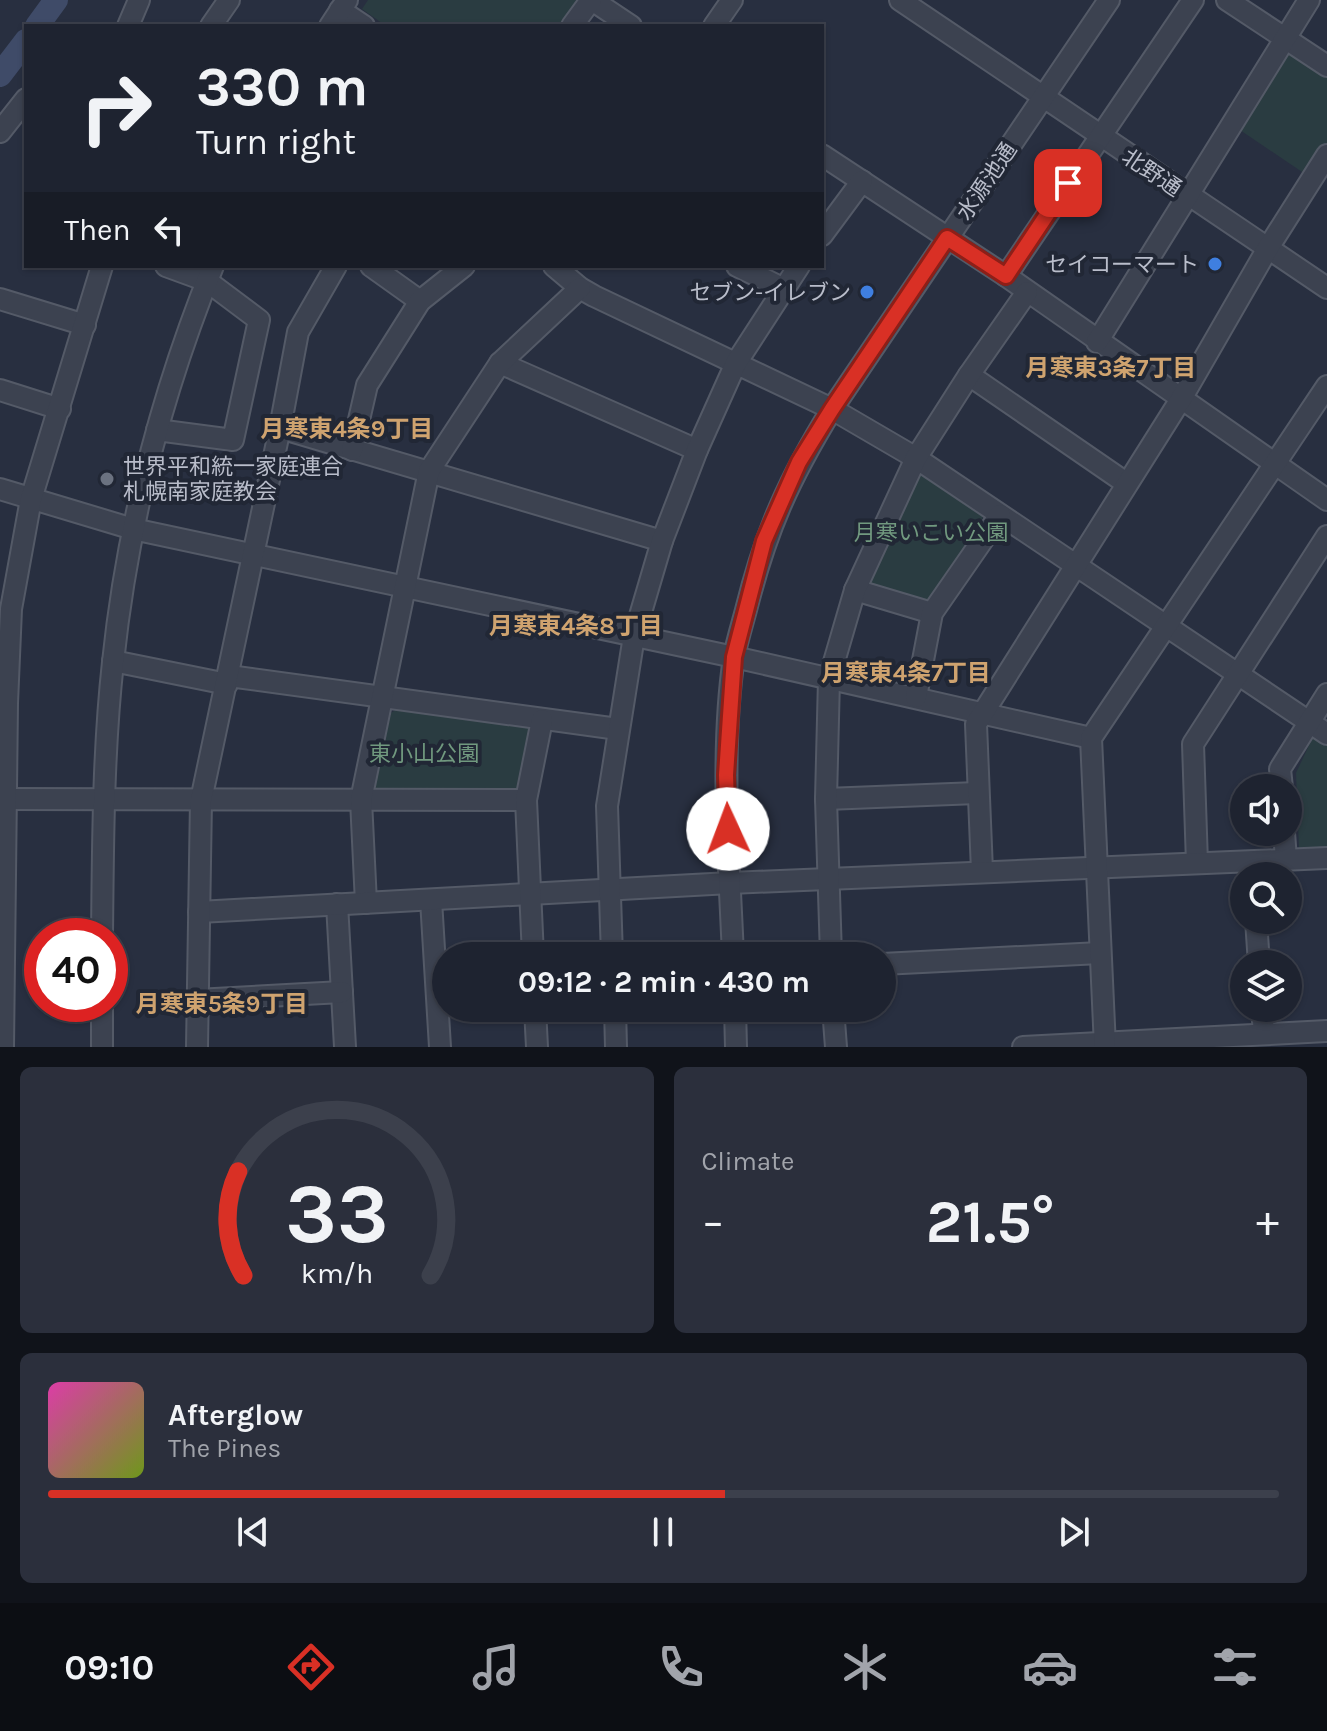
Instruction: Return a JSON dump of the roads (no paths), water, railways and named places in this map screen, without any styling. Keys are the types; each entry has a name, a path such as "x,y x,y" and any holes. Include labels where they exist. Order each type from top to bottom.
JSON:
{"street":[{"path":"129,24 139,0"},
{"path":"212,24 229,0"},
{"path":"715,24 732,0"},
{"name":"北野通","path":"900,0 1327,288"},
{"name":"水源池通","path":"732,942 726,775 734,657 764,541 799,462 832,409 1109,0"},
{"path":"1006,276 1193,0"},
{"path":"1227,0 1327,66"},
{"path":"1097,342 1309,0"},
{"path":"574,24 597,1 628,24"},
{"path":"339,12 360,24"},
{"path":"12,127 24,103"},
{"path":"982,871 976,724 1181,399 1268,248 1327,155"},
{"path":"824,156 1006,276 1327,500"},
{"path":"824,232 862,181"},
{"path":"3,1047 6,606 31,499 101,268"},
{"path":"157,430 233,440 259,320 210,273 179,268"},
{"path":"197,1047 201,800 298,332 335,268"},
{"path":"374,268 420,301"},
{"path":"352,450 367,385 420,301 461,268"},
{"path":"556,268 580,288 832,409 916,458 1327,734"},
{"path":"741,268 782,288"},
{"path":"612,942 607,806 634,636 662,541 697,450 736,363 797,268"},
{"path":"102,918 104,799 113,661 133,529 157,430 210,273"},
{"path":"366,903 361,800 429,471 500,363 580,288"},
{"path":"830,942 826,799 829,679 855,590 916,458 1027,292"},
{"path":"0,299 85,325"},
{"path":"500,363 697,450"},
{"path":"969,375 1126,483"},
{"path":"1105,1045 1091,738 1163,626 1327,386"},
{"path":"0,390 60,409"},
{"path":"280,428 662,541"},
{"path":"0,489 133,529 734,657 1091,738"},
{"path":"916,697 932,613 1000,515"},
{"path":"1197,863 1193,744 1327,536"},
{"path":"855,590 932,613"},
{"path":"113,661 228,680 618,729"},
{"path":"1281,774 1280,769 1327,694"},
{"path":"532,942 526,800 542,720"},
{"path":"826,799 977,793"},
{"path":"4,799 526,800"},
{"path":"1285,846 1286,860"},
{"path":"1279,862 1327,858"},
{"path":"199,912 982,871 1197,863 1230,867"},
{"path":"431,900 440,1047"},
{"path":"337,904 345,1047"},
{"path":"896,963 1100,953"},
{"path":"196,1000 342,992"},
{"path":"102,1022 102,1047"},
{"path":"536,1022 537,1047"},
{"path":"615,1022 616,1047"},
{"path":"735,1022 736,1047"},
{"path":"834,1022 836,1047"},
{"path":"1263,1022 1264,1034"},
{"path":"1023,1047 1327,1031"}],"waterway":[{"path":"38,24 56,0"},
{"path":"0,75 24,44"}],"place":[{"name":"セイコーマート","path":"1215,264"},
{"name":"セブン-イレブン","path":"867,292"},
{"name":"世界平和統一家庭連合 札幌南家庭教会","path":"107,479"}],"district":[{"name":"月寒東3条7丁目","path":"1111,368"},
{"name":"月寒東4条9丁目","path":"347,429"},
{"name":"月寒東4条8丁目","path":"576,626"},
{"name":"月寒東4条7丁目","path":"906,673"},
{"name":"月寒東5条9丁目","path":"222,1004"}],"park label":[{"name":"月寒いこい公園","path":"931,532"},
{"name":"東小山公園","path":"424,753"}]}
